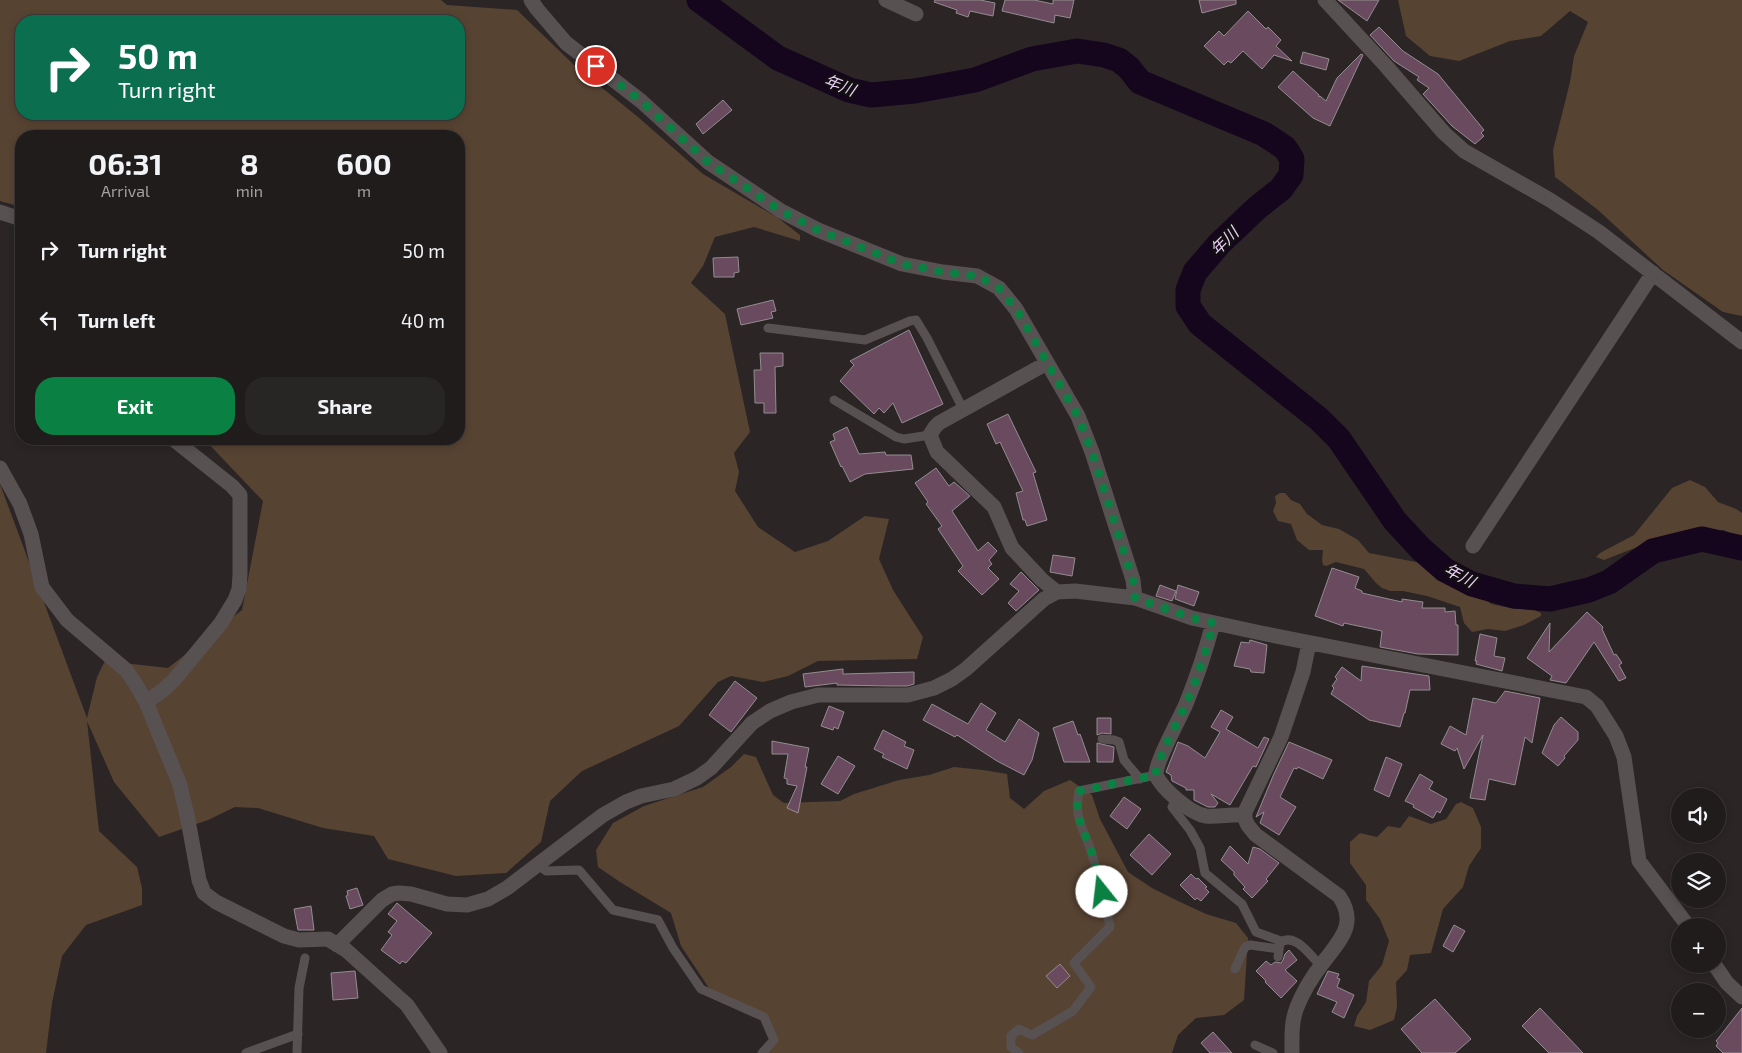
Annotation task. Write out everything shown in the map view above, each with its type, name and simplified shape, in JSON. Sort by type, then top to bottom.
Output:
[{"type":"street","points":[[531,0],[566,44],[641,101],[708,162],[781,211],[818,230],[902,264],[943,272],[978,276],[999,288],[1016,309],[1078,416],[1092,452],[1133,580],[1135,598]]},
{"type":"street","points":[[886,0],[916,14]]},
{"type":"street","points":[[1325,0],[1444,133],[1464,151],[1528,187],[1591,226],[1742,342]]},
{"type":"street","points":[[0,212],[15,217]]},
{"type":"street","points":[[1473,546],[1653,273]]},
{"type":"street","points":[[1047,362],[935,427],[930,435],[937,452],[994,507],[1012,548],[1042,580],[1057,592]]},
{"type":"street","points":[[146,702],[162,692],[174,680],[221,623],[232,609],[239,589],[240,495],[232,486],[181,445]]},
{"type":"street","points":[[0,468],[20,504],[31,534],[42,586],[67,620],[126,670],[146,702],[180,785],[198,880],[204,893],[216,902],[284,936],[299,940],[328,939],[346,950],[407,1005],[440,1053]]},
{"type":"street","points":[[337,944],[382,900],[392,894],[411,894],[447,904],[466,905],[488,898],[507,888],[603,815],[641,796],[684,785],[697,778],[711,768],[752,723],[770,711],[791,702],[818,695],[908,695],[934,688],[952,680],[1044,599],[1057,592],[1101,593],[1135,598],[1192,618],[1214,623],[1586,697],[1597,706],[1616,736],[1624,757],[1639,861],[1682,918]]},
{"type":"street","points":[[1214,623],[1203,662],[1187,703],[1158,764],[1156,775],[1158,780],[1176,798],[1194,812],[1205,816],[1245,815]]},
{"type":"street","points":[[1292,1053],[1293,1020],[1306,989],[1320,965],[1338,944],[1346,930],[1346,913],[1344,904],[1339,896],[1256,835],[1247,826],[1244,819],[1281,737],[1303,672],[1308,643]]},
{"type":"street","points":[[1720,973],[1727,983],[1742,997]]},
{"type":"lane","points":[[768,328],[865,340],[910,320],[916,320],[963,410]]},
{"type":"lane","points":[[834,400],[896,437],[904,439],[930,435]]},
{"type":"lane","points":[[1102,739],[1119,742],[1124,760],[1140,778]]},
{"type":"lane","points":[[1018,1053],[1011,1047],[1011,1036],[1018,1029],[1032,1035],[1074,1011],[1091,987],[1074,963],[1110,927],[1107,908],[1089,846],[1081,828],[1077,804],[1079,791],[1156,775]]},
{"type":"lane","points":[[1176,798],[1172,807],[1190,830],[1200,848],[1205,873],[1242,904],[1256,932],[1279,949]]},
{"type":"lane","points":[[538,864],[546,871],[578,870],[613,910],[658,920],[673,948],[701,989],[764,1017],[774,1040],[762,1053]]},
{"type":"lane","points":[[1279,949],[1284,939],[1292,940],[1297,942],[1320,965]]},
{"type":"lane","points":[[1235,968],[1246,947],[1250,945],[1279,949]]},
{"type":"lane","points":[[297,1053],[299,988],[305,958]]},
{"type":"lane","points":[[246,1053],[298,1034]]},
{"type":"lane","points":[[1255,1045],[1273,1053]]},
{"type":"shaded area","points":[[0,0],[441,0],[447,5],[517,10],[574,65],[638,117],[703,174],[778,218],[800,235],[800,241],[754,227],[715,237],[703,266],[691,283],[725,314],[750,432],[734,453],[739,472],[735,491],[758,527],[795,552],[828,541],[865,516],[889,519],[879,559],[893,590],[923,637],[917,659],[818,661],[788,676],[763,682],[731,676],[718,682],[679,726],[582,771],[550,801],[541,842],[506,873],[456,876],[388,859],[374,836],[323,828],[258,808],[235,807],[208,820],[159,837],[114,782],[87,721],[99,831],[137,867],[142,888],[142,905],[86,925],[62,956],[52,1003],[46,1053],[0,1053],[0,484],[87,718],[97,677],[105,661],[168,668],[242,610],[263,501],[210,445],[465,445],[465,130],[15,130],[15,205],[0,201]]},
{"type":"shaded area","points":[[1398,0],[1742,0],[1742,316],[1723,312],[1663,270],[1598,210],[1555,177],[1553,150],[1570,82],[1574,56],[1588,22],[1570,11],[1541,36],[1510,41],[1459,61],[1430,56],[1406,36]]},
{"type":"shaded area","points":[[1690,480],[1705,487],[1718,502],[1742,513],[1742,540],[1724,530],[1703,530],[1640,546],[1604,560],[1596,557],[1634,535],[1672,488]]},
{"type":"shaded area","points":[[1285,493],[1291,500],[1300,504],[1307,514],[1322,525],[1339,529],[1358,540],[1369,553],[1421,563],[1430,571],[1459,587],[1478,594],[1491,604],[1515,609],[1532,609],[1541,613],[1541,616],[1524,625],[1505,631],[1488,629],[1472,632],[1464,623],[1460,607],[1427,596],[1403,591],[1390,591],[1382,588],[1364,569],[1336,562],[1326,566],[1323,565],[1323,550],[1309,550],[1297,540],[1291,524],[1278,521],[1273,511],[1276,503],[1275,496]]},
{"type":"shaded area","points":[[744,754],[756,757],[773,795],[784,803],[840,801],[854,794],[899,780],[929,775],[954,767],[1007,774],[1010,798],[1024,809],[1044,791],[1070,780],[1092,795],[1100,819],[1128,872],[1152,888],[1178,901],[1206,914],[1236,923],[1248,938],[1244,1000],[1224,1015],[1196,1018],[1178,1035],[1172,1053],[767,1053],[770,1042],[757,1012],[709,988],[681,946],[671,913],[598,867],[596,850],[613,823],[644,806],[703,787],[731,767]]},
{"type":"shaded area","points":[[1461,802],[1473,808],[1481,827],[1481,848],[1469,866],[1463,887],[1443,909],[1431,953],[1410,955],[1407,970],[1396,982],[1397,1007],[1394,1020],[1370,1030],[1354,1026],[1357,1016],[1366,1002],[1369,981],[1382,965],[1389,941],[1380,919],[1366,900],[1366,885],[1350,863],[1350,842],[1360,833],[1377,837],[1388,826],[1400,828],[1409,816],[1431,824],[1446,819],[1456,804]]},
{"type":"building","points":[[935,0],[980,0],[995,3],[993,16],[970,11],[968,17],[956,13],[957,10],[934,2]]},
{"type":"building","points":[[1005,0],[1034,0],[1053,4],[1053,0],[1074,0],[1070,18],[1055,15],[1054,23],[1002,11]]},
{"type":"building","points":[[1199,0],[1236,0],[1236,4],[1202,13]]},
{"type":"building","points":[[1338,0],[1379,0],[1367,21]]},
{"type":"building","points":[[1248,11],[1266,29],[1268,27],[1281,40],[1276,46],[1292,61],[1274,55],[1262,69],[1243,51],[1231,63],[1228,61],[1224,65],[1204,46],[1219,31],[1224,36]]},
{"type":"building","points":[[1379,27],[1403,51],[1438,74],[1484,130],[1481,133],[1484,136],[1475,144],[1452,126],[1423,94],[1429,88],[1417,80],[1419,77],[1394,61],[1370,35]]},
{"type":"building","points":[[1303,52],[1329,59],[1326,70],[1300,63]]},
{"type":"building","points":[[1361,54],[1363,55],[1330,126],[1313,118],[1278,87],[1293,71],[1319,97],[1326,101],[1337,78]]},
{"type":"building","points":[[723,100],[732,110],[703,134],[696,124]]},
{"type":"building","points":[[738,257],[739,272],[734,273],[734,277],[714,277],[713,258]]},
{"type":"building","points":[[773,300],[776,311],[771,312],[773,318],[741,325],[737,309]]},
{"type":"building","points":[[909,330],[943,404],[902,423],[893,403],[884,413],[879,408],[874,414],[840,381],[854,365],[850,361]]},
{"type":"building","points":[[760,353],[783,353],[783,366],[775,367],[776,413],[764,413],[764,403],[755,403],[754,370],[761,370]]},
{"type":"building","points":[[1008,414],[1036,472],[1033,473],[1047,520],[1027,526],[1025,520],[1023,520],[1016,493],[1023,491],[1000,442],[996,444],[987,424]]},
{"type":"building","points":[[847,427],[859,454],[885,452],[886,455],[911,455],[913,469],[865,474],[850,482],[830,442],[835,440],[833,434]]},
{"type":"building","points":[[936,468],[949,486],[954,482],[970,496],[952,511],[978,551],[988,542],[997,551],[989,560],[992,564],[988,568],[999,579],[982,595],[958,571],[963,566],[938,529],[942,526],[926,504],[928,502],[915,483]]},
{"type":"building","points":[[1053,555],[1075,558],[1072,576],[1050,572]]},
{"type":"building","points":[[1332,568],[1359,577],[1355,588],[1362,591],[1362,593],[1402,602],[1402,599],[1423,602],[1422,608],[1445,608],[1445,612],[1455,611],[1456,625],[1458,625],[1458,655],[1418,654],[1380,647],[1382,631],[1344,623],[1343,626],[1315,616]]},
{"type":"building","points":[[1021,572],[1039,590],[1016,611],[1008,603],[1019,591],[1010,584]]},
{"type":"building","points":[[1160,585],[1176,591],[1172,601],[1156,596]]},
{"type":"building","points":[[1178,585],[1199,592],[1194,606],[1175,599]]},
{"type":"building","points":[[1587,612],[1603,627],[1602,629],[1614,655],[1616,654],[1622,663],[1619,665],[1626,678],[1619,681],[1594,642],[1566,683],[1550,680],[1552,676],[1527,658],[1550,623],[1549,652]]},
{"type":"building","points":[[1480,634],[1497,638],[1494,656],[1505,658],[1502,671],[1476,664]]},
{"type":"building","points":[[1250,640],[1267,645],[1264,673],[1251,672],[1250,669],[1234,666],[1241,642],[1249,643]]},
{"type":"building","points":[[1362,666],[1429,676],[1430,690],[1410,690],[1400,727],[1369,720],[1331,694],[1334,688],[1332,686],[1337,679],[1335,677],[1342,667],[1361,681]]},
{"type":"building","points":[[843,669],[843,674],[914,672],[914,684],[889,686],[837,685],[837,683],[805,687],[803,674]]},
{"type":"building","points":[[735,681],[757,698],[731,732],[709,715]]},
{"type":"building","points":[[1505,691],[1540,698],[1532,743],[1525,737],[1515,785],[1489,779],[1485,800],[1470,798],[1483,735],[1464,769],[1457,748],[1455,751],[1441,744],[1450,726],[1466,735],[1473,698],[1496,703]]},
{"type":"building","points":[[981,703],[996,713],[986,730],[1005,742],[1019,719],[1039,733],[1032,760],[1024,775],[997,761],[957,735],[955,737],[923,720],[932,704],[968,724]]},
{"type":"building","points":[[829,706],[844,712],[838,729],[834,727],[833,730],[821,726]]},
{"type":"building","points":[[1221,710],[1233,717],[1226,729],[1258,748],[1264,737],[1269,739],[1256,767],[1253,766],[1230,805],[1211,794],[1218,803],[1215,807],[1208,807],[1194,800],[1194,790],[1186,790],[1186,788],[1172,781],[1171,775],[1166,772],[1178,742],[1188,746],[1205,758],[1220,732],[1211,727]]},
{"type":"building","points":[[1561,717],[1578,732],[1578,740],[1558,766],[1542,753],[1554,725]]},
{"type":"building","points":[[1097,718],[1111,718],[1111,734],[1102,733],[1097,735]]},
{"type":"building","points":[[1073,721],[1090,762],[1064,762],[1053,728]]},
{"type":"building","points":[[883,730],[906,742],[904,746],[914,750],[907,769],[882,757],[884,754],[874,749]]},
{"type":"building","points":[[772,741],[809,748],[798,813],[787,808],[797,786],[787,784],[787,779],[784,778],[788,754],[772,754]]},
{"type":"building","points":[[1289,742],[1332,760],[1323,779],[1298,767],[1297,769],[1294,768],[1280,797],[1296,807],[1279,835],[1260,823],[1264,812],[1256,817]]},
{"type":"building","points":[[1097,743],[1114,747],[1113,762],[1097,762]]},
{"type":"building","points":[[838,756],[855,766],[838,794],[821,784]]},
{"type":"building","points":[[1386,757],[1402,764],[1389,797],[1374,790]]},
{"type":"building","points":[[1420,774],[1433,782],[1429,789],[1447,799],[1440,813],[1437,811],[1433,818],[1405,801]]},
{"type":"building","points":[[1124,797],[1141,809],[1127,829],[1110,816]]},
{"type":"building","points":[[1149,834],[1171,854],[1152,875],[1130,855]]},
{"type":"building","points":[[1230,846],[1248,864],[1253,847],[1260,849],[1279,863],[1266,879],[1268,881],[1252,898],[1243,889],[1245,887],[1234,875],[1234,872],[1221,860]]},
{"type":"building","points":[[1191,874],[1207,887],[1205,888],[1209,892],[1201,901],[1197,898],[1195,900],[1180,885]]},
{"type":"building","points":[[357,888],[363,905],[350,909],[346,896],[348,895],[347,891]]},
{"type":"building","points":[[397,903],[432,933],[406,963],[402,961],[400,964],[381,950],[392,935],[388,932],[397,921],[388,914]]},
{"type":"building","points":[[311,906],[314,930],[298,930],[294,909]]},
{"type":"building","points":[[1454,925],[1465,931],[1453,952],[1443,946]]},
{"type":"building","points":[[1289,950],[1297,960],[1285,970],[1297,981],[1281,998],[1256,971],[1266,961],[1271,965],[1275,962],[1281,963]]},
{"type":"building","points":[[1060,964],[1070,976],[1057,988],[1046,976]]},
{"type":"building","points":[[355,971],[358,998],[333,1000],[331,973]]},
{"type":"building","points":[[1328,971],[1339,974],[1337,978],[1340,979],[1337,987],[1354,995],[1344,1018],[1332,1012],[1337,1002],[1317,994]]},
{"type":"building","points":[[1435,999],[1471,1039],[1455,1053],[1422,1053],[1401,1029]]},
{"type":"building","points":[[1540,1008],[1583,1053],[1549,1053],[1522,1026]]},
{"type":"building","points":[[1742,1008],[1742,1053],[1723,1053],[1716,1046],[1718,1038],[1726,1038],[1726,1028]]},
{"type":"building","points":[[1213,1032],[1232,1053],[1210,1053],[1201,1043]]},
{"type":"waterway","name":"年川","points":[[699,0],[778,58],[849,90],[871,95],[915,91],[975,80],[1032,59],[1077,51],[1104,55],[1119,60],[1129,68],[1140,82],[1264,134],[1285,148],[1292,159],[1291,175],[1281,189],[1258,207],[1219,244],[1195,272],[1188,290],[1188,306],[1200,324],[1319,419],[1339,439],[1395,521],[1421,549],[1445,570],[1472,584],[1514,596],[1550,599],[1589,590],[1609,582],[1653,551],[1702,539],[1742,548]]},
{"type":"route","points":[[596,66],[641,101],[708,162],[781,211],[818,230],[902,264],[943,272],[978,276],[999,288],[1016,309],[1078,416],[1092,452],[1133,580],[1135,598],[1192,618],[1214,623],[1203,662],[1172,737],[1158,764],[1156,775],[1079,791],[1077,804],[1081,828],[1089,846],[1102,892]]}]
